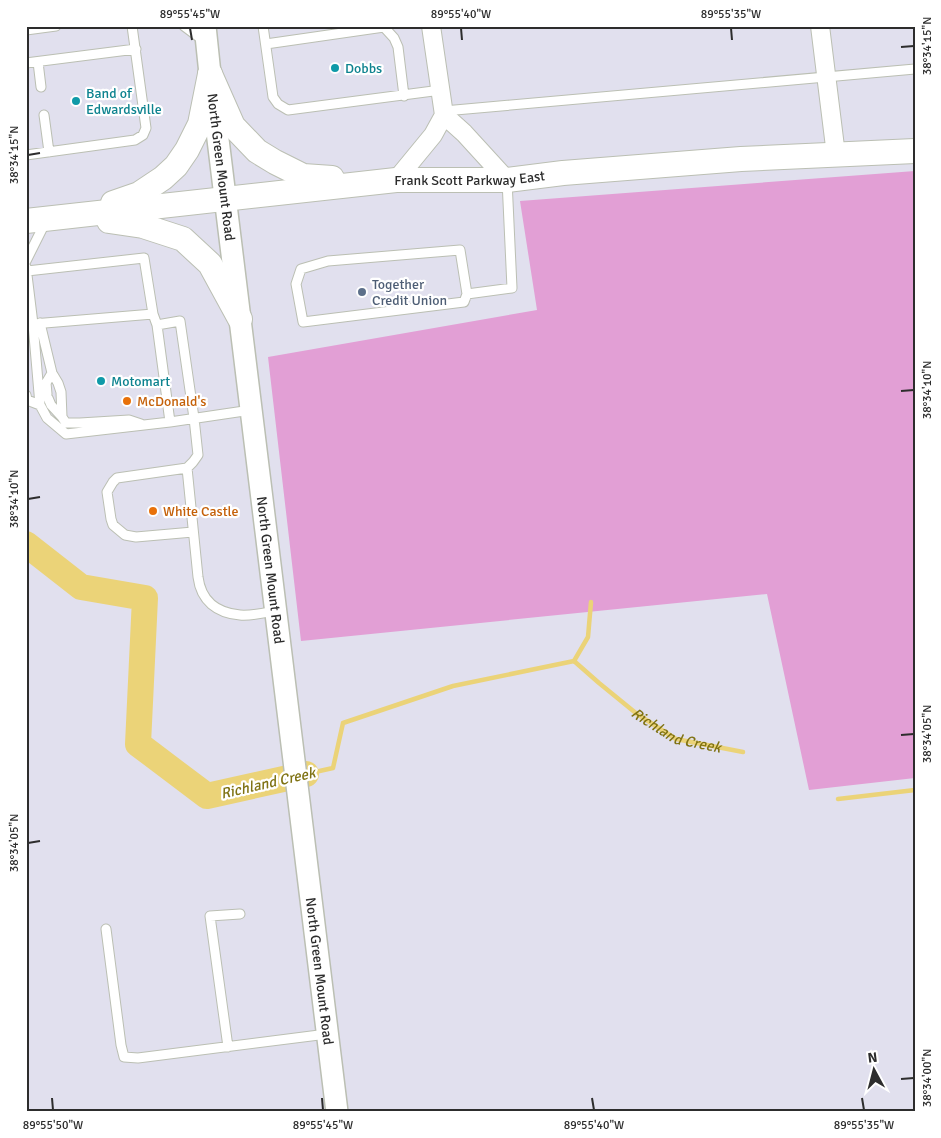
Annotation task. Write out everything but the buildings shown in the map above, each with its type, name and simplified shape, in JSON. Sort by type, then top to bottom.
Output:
[{"type":"main road","points":[[210,74],[234,126],[257,151],[303,176],[386,182]]},
{"type":"main road","points":[[75,216],[139,194],[163,178],[176,166],[187,150],[200,124],[210,74]]},
{"type":"main road","name":"Frank Scott Parkway East","points":[[37,220],[386,182],[507,180],[563,173],[741,158],[915,150]]},
{"type":"main road","points":[[75,216],[143,226],[183,239],[210,264],[240,319]]},
{"type":"street","points":[[386,182],[433,135],[444,113],[431,26]]},
{"type":"street","points":[[820,26],[836,155]]},
{"type":"street","name":"North Green Mount Road","points":[[206,35],[337,1112]]},
{"type":"street","points":[[444,113],[507,180]]},
{"type":"lane","points":[[26,30],[56,26]]},
{"type":"lane","points":[[26,156],[135,140],[143,135],[146,128],[132,26]]},
{"type":"lane","points":[[184,26],[206,35]]},
{"type":"lane","points":[[263,26],[274,97],[278,104],[288,110],[441,90]]},
{"type":"lane","points":[[266,44],[384,27],[394,38],[398,47],[404,96]]},
{"type":"lane","points":[[26,64],[136,49]]},
{"type":"lane","points":[[38,62],[41,88]]},
{"type":"lane","points":[[444,113],[915,69]]},
{"type":"lane","points":[[44,115],[49,152]]},
{"type":"lane","points":[[467,294],[512,288],[507,180]]},
{"type":"lane","points":[[26,261],[42,226],[37,220]]},
{"type":"lane","points":[[460,250],[467,294],[464,302],[303,322],[296,284],[301,269],[328,261],[460,250]]},
{"type":"lane","points":[[27,272],[57,272],[101,267],[123,264],[144,258],[153,314],[157,325],[170,422]]},
{"type":"lane","points":[[26,267],[33,320],[40,405],[47,418],[66,434],[251,410]]},
{"type":"lane","points":[[33,320],[128,312],[153,314]]},
{"type":"lane","points":[[33,320],[52,373],[61,392],[62,417]]},
{"type":"lane","points":[[157,325],[180,321],[198,455],[187,468],[117,478],[107,492],[111,519],[113,525],[125,535],[136,537],[193,532]]},
{"type":"lane","points":[[52,373],[46,382],[47,396],[51,405],[66,423],[129,420],[144,425]]},
{"type":"lane","points":[[26,395],[27,400],[40,405]]},
{"type":"lane","points":[[187,468],[199,584],[202,592],[216,609],[227,612],[242,615],[275,611]]},
{"type":"lane","points":[[228,1046],[210,916],[240,914]]},
{"type":"lane","points":[[106,929],[124,1057],[138,1058],[327,1034]]},
{"type":"shaded area","points":[[915,171],[915,778],[809,790],[767,594],[301,641],[268,357],[537,310],[520,201]]},
{"type":"waterway","name":"Richland Creek","points":[[26,544],[81,587],[145,598],[138,744],[207,796],[306,774]]},
{"type":"waterway","points":[[574,661],[588,637],[591,602]]},
{"type":"waterway","name":"Richland Creek","points":[[574,661],[637,714],[676,739],[743,752]]},
{"type":"waterway","name":"Richland Creek","points":[[306,774],[333,768],[343,723],[453,686],[574,661]]},
{"type":"waterway","name":"Richland Creek","points":[[838,799],[915,790]]},
{"type":"place","name":"Dobbs","points":[[335,68]]},
{"type":"place","name":"Band of Edwardsville","points":[[76,101]]},
{"type":"place","name":"Together Credit Union","points":[[362,292]]},
{"type":"place","name":"Motomart","points":[[101,381]]},
{"type":"place","name":"McDonald's","points":[[127,401]]},
{"type":"place","name":"White Castle","points":[[153,511]]}]
